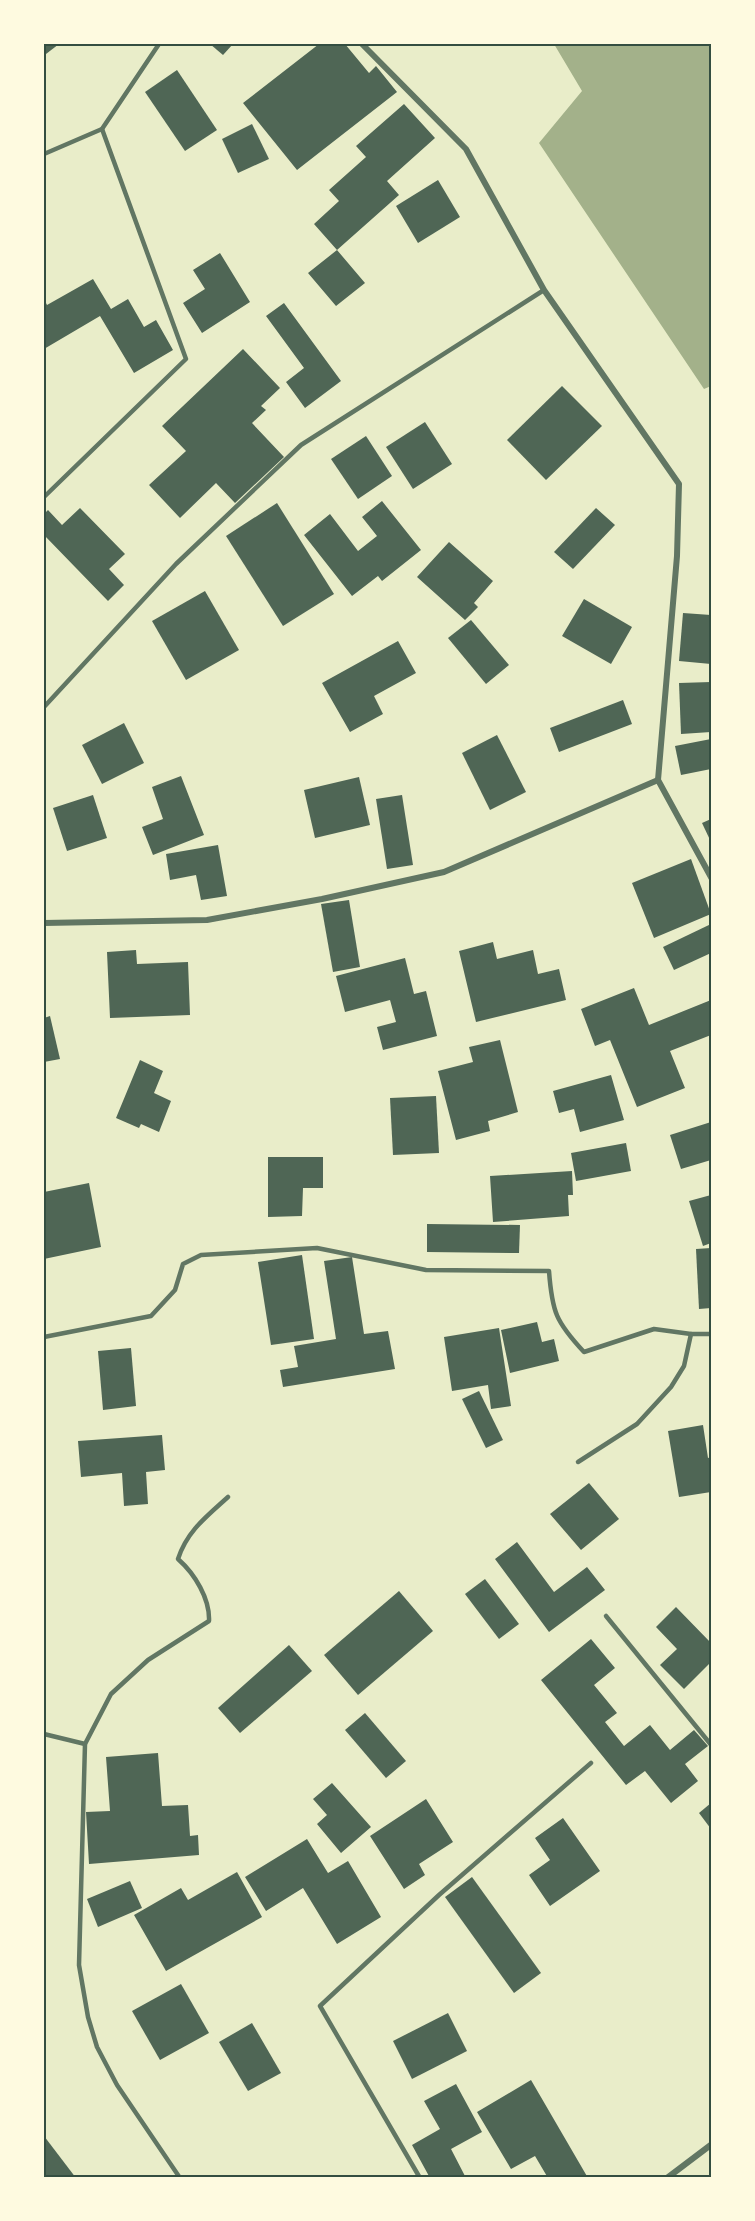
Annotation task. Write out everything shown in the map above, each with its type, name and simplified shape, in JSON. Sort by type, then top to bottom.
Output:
[{"type":"street","points":[[362,44],[466,149],[544,290],[679,484],[677,556],[658,780],[711,879]]},
{"type":"street","points":[[44,923],[207,920],[322,899],[444,872],[658,780]]},
{"type":"street","points":[[667,2178],[711,2144]]},
{"type":"lane","points":[[44,154],[102,129],[159,44]]},
{"type":"lane","points":[[44,496],[186,359],[102,129]]},
{"type":"lane","points":[[44,707],[177,564],[302,445],[544,290]]},
{"type":"lane","points":[[44,1337],[151,1317],[175,1290],[183,1264],[201,1255],[317,1248],[426,1270],[549,1271],[551,1300],[562,1328],[584,1352],[654,1329],[711,1334]]},
{"type":"lane","points":[[578,1462],[637,1424],[671,1387],[684,1366],[691,1334]]},
{"type":"lane","points":[[180,2178],[117,2085],[97,2047],[88,2017],[79,1965],[85,1744],[111,1694],[148,1660],[209,1621],[209,1610],[202,1593],[188,1568],[178,1559],[183,1544],[197,1525],[228,1497]]},
{"type":"lane","points":[[606,1616],[711,1746]]},
{"type":"lane","points":[[44,1734],[85,1744]]},
{"type":"lane","points":[[420,2178],[320,2006],[439,1895],[591,1763]]},
{"type":"shaded area","points":[[554,44],[711,44],[711,386],[704,389],[539,143],[582,91]]},
{"type":"building","points":[[44,44],[59,44],[46,54]]},
{"type":"building","points":[[210,44],[233,44],[223,55]]},
{"type":"building","points":[[319,44],[345,44],[369,73],[376,66],[397,92],[297,170],[243,103]]},
{"type":"building","points":[[177,70],[217,130],[185,151],[145,92]]},
{"type":"building","points":[[404,104],[435,138],[387,181],[399,195],[337,250],[314,224],[339,201],[329,190],[366,157],[356,146]]},
{"type":"building","points":[[252,124],[269,159],[238,173],[222,139]]},
{"type":"building","points":[[438,180],[460,217],[418,243],[396,206]]},
{"type":"building","points":[[337,250],[365,283],[336,306],[308,273]]},
{"type":"building","points":[[220,253],[250,302],[202,333],[183,303],[205,289],[193,270]]},
{"type":"building","points":[[93,279],[111,309],[128,299],[144,327],[156,320],[173,350],[134,373],[100,316],[44,349],[44,299],[47,305]]},
{"type":"building","points":[[284,303],[341,381],[305,408],[286,382],[304,368],[266,316]]},
{"type":"building","points":[[243,349],[280,388],[261,406],[266,410],[252,423],[284,457],[235,503],[216,483],[180,518],[149,485],[186,451],[162,426]]},
{"type":"building","points":[[562,386],[602,426],[546,480],[507,440]]},
{"type":"building","points":[[425,422],[452,464],[413,489],[386,447]]},
{"type":"building","points":[[366,436],[392,476],[358,499],[331,459]]},
{"type":"building","points":[[382,501],[421,550],[382,581],[378,576],[352,596],[304,535],[330,514],[358,551],[377,536],[362,517]]},
{"type":"building","points":[[277,503],[334,594],[283,626],[226,536]]},
{"type":"building","points":[[80,508],[125,554],[109,569],[124,585],[108,601],[44,535],[44,514],[48,510],[62,525]]},
{"type":"building","points":[[596,508],[615,525],[573,569],[554,552]]},
{"type":"building","points":[[449,542],[493,581],[474,603],[478,607],[465,620],[417,577]]},
{"type":"building","points":[[205,591],[239,650],[186,680],[152,621]]},
{"type":"building","points":[[584,599],[632,627],[611,664],[562,636]]},
{"type":"building","points":[[683,613],[711,615],[711,664],[679,661]]},
{"type":"building","points":[[471,620],[509,665],[486,684],[448,638]]},
{"type":"building","points":[[398,641],[416,673],[374,696],[383,714],[350,732],[322,683]]},
{"type":"building","points":[[711,682],[711,732],[681,734],[679,683]]},
{"type":"building","points":[[623,700],[632,724],[559,752],[550,728]]},
{"type":"building","points":[[124,723],[144,763],[102,784],[82,745]]},
{"type":"building","points":[[497,735],[526,792],[490,810],[462,753]]},
{"type":"building","points":[[711,739],[711,769],[681,775],[675,746]]},
{"type":"building","points":[[181,776],[204,835],[153,855],[142,827],[163,819],[152,787]]},
{"type":"building","points":[[359,777],[370,825],[315,838],[304,790]]},
{"type":"building","points":[[93,795],[107,838],[67,851],[53,808]]},
{"type":"building","points":[[402,795],[413,865],[387,869],[376,799]]},
{"type":"building","points":[[711,819],[711,842],[702,823]]},
{"type":"building","points":[[218,845],[227,896],[201,900],[196,875],[170,880],[166,854]]},
{"type":"building","points":[[691,859],[711,914],[654,938],[632,883]]},
{"type":"building","points":[[349,900],[360,967],[333,972],[321,904]]},
{"type":"building","points":[[711,924],[711,953],[674,970],[663,947]]},
{"type":"building","points":[[493,942],[497,959],[533,950],[538,974],[559,969],[566,1000],[476,1022],[459,951]]},
{"type":"building","points":[[136,950],[137,964],[188,962],[190,1015],[110,1018],[107,952]]},
{"type":"building","points":[[405,958],[414,994],[426,991],[437,1036],[383,1050],[377,1027],[396,1022],[390,1000],[345,1012],[336,976]]},
{"type":"building","points":[[634,988],[649,1025],[711,1000],[711,1035],[670,1051],[685,1088],[637,1107],[610,1040],[595,1046],[581,1009]]},
{"type":"building","points":[[50,1016],[60,1059],[44,1062],[44,1018]]},
{"type":"building","points":[[500,1040],[518,1112],[488,1121],[490,1131],[456,1140],[438,1071],[473,1062],[469,1047]]},
{"type":"building","points":[[140,1060],[163,1071],[154,1093],[171,1101],[159,1132],[141,1124],[139,1128],[116,1118]]},
{"type":"building","points":[[611,1075],[624,1120],[580,1132],[574,1109],[559,1113],[553,1091]]},
{"type":"building","points":[[436,1096],[439,1153],[393,1155],[390,1098]]},
{"type":"building","points":[[711,1122],[711,1160],[681,1169],[670,1135]]},
{"type":"building","points":[[626,1143],[631,1171],[576,1181],[571,1153]]},
{"type":"building","points":[[268,1157],[323,1157],[323,1188],[303,1188],[302,1216],[268,1217]]},
{"type":"building","points":[[572,1171],[573,1195],[568,1195],[569,1216],[493,1222],[490,1176]]},
{"type":"building","points":[[89,1183],[101,1247],[44,1259],[44,1192]]},
{"type":"building","points":[[711,1195],[711,1243],[703,1246],[689,1201]]},
{"type":"building","points":[[427,1224],[520,1225],[519,1253],[427,1252]]},
{"type":"building","points":[[711,1248],[711,1308],[699,1309],[696,1249]]},
{"type":"building","points":[[302,1255],[314,1339],[271,1345],[258,1262]]},
{"type":"building","points":[[352,1257],[364,1334],[388,1331],[395,1369],[283,1387],[280,1370],[298,1367],[294,1346],[336,1339],[324,1261]]},
{"type":"building","points":[[537,1322],[542,1342],[554,1339],[559,1361],[510,1373],[501,1330]]},
{"type":"building","points":[[499,1328],[511,1406],[491,1409],[488,1385],[452,1391],[444,1337]]},
{"type":"building","points":[[131,1348],[136,1406],[103,1410],[98,1351]]},
{"type":"building","points":[[479,1391],[503,1440],[486,1448],[462,1399]]},
{"type":"building","points":[[703,1425],[708,1458],[711,1457],[711,1492],[679,1497],[668,1431]]},
{"type":"building","points":[[162,1435],[165,1470],[146,1472],[148,1504],[124,1506],[122,1473],[81,1477],[78,1441]]},
{"type":"building","points":[[589,1483],[619,1519],[581,1550],[550,1514]]},
{"type":"building","points":[[517,1542],[554,1592],[587,1567],[605,1590],[549,1632],[495,1559]]},
{"type":"building","points":[[485,1579],[519,1624],[499,1639],[465,1594]]},
{"type":"building","points":[[399,1591],[433,1631],[358,1695],[324,1655]]},
{"type":"building","points":[[676,1607],[711,1643],[711,1662],[684,1689],[660,1665],[677,1649],[656,1627]]},
{"type":"building","points":[[591,1639],[615,1668],[594,1685],[617,1713],[605,1722],[624,1746],[650,1725],[670,1750],[694,1730],[708,1746],[685,1764],[698,1781],[671,1803],[645,1771],[626,1785],[541,1680]]},
{"type":"building","points":[[289,1645],[312,1671],[240,1733],[218,1708]]},
{"type":"building","points":[[365,1713],[406,1761],[386,1778],[345,1730]]},
{"type":"building","points":[[158,1753],[162,1806],[188,1805],[190,1836],[198,1835],[199,1855],[89,1864],[86,1812],[110,1811],[106,1757]]},
{"type":"building","points":[[332,1783],[371,1827],[341,1853],[317,1824],[327,1815],[313,1799]]},
{"type":"building","points":[[426,1799],[453,1842],[419,1864],[425,1875],[404,1889],[370,1836]]},
{"type":"building","points":[[711,1803],[711,1829],[699,1813]]},
{"type":"building","points":[[563,1818],[600,1871],[550,1906],[529,1875],[550,1860],[535,1838]]},
{"type":"building","points":[[307,1839],[328,1873],[348,1861],[381,1917],[337,1944],[303,1888],[266,1911],[245,1877]]},
{"type":"building","points":[[237,1872],[262,1917],[166,1971],[134,1915],[181,1888],[188,1900]]},
{"type":"building","points":[[472,1877],[541,1973],[514,1993],[445,1897]]},
{"type":"building","points":[[130,1881],[142,1908],[98,1927],[87,1899]]},
{"type":"building","points":[[181,1984],[209,2033],[160,2060],[132,2011]]},
{"type":"building","points":[[448,2013],[467,2051],[412,2079],[393,2041]]},
{"type":"building","points":[[252,2023],[281,2073],[248,2091],[219,2042]]},
{"type":"building","points":[[531,2080],[588,2178],[548,2178],[535,2156],[511,2169],[477,2112]]},
{"type":"building","points":[[456,2084],[482,2132],[451,2149],[466,2178],[430,2178],[412,2145],[440,2129],[424,2101]]},
{"type":"building","points":[[44,2136],[76,2178],[44,2178]]}]
